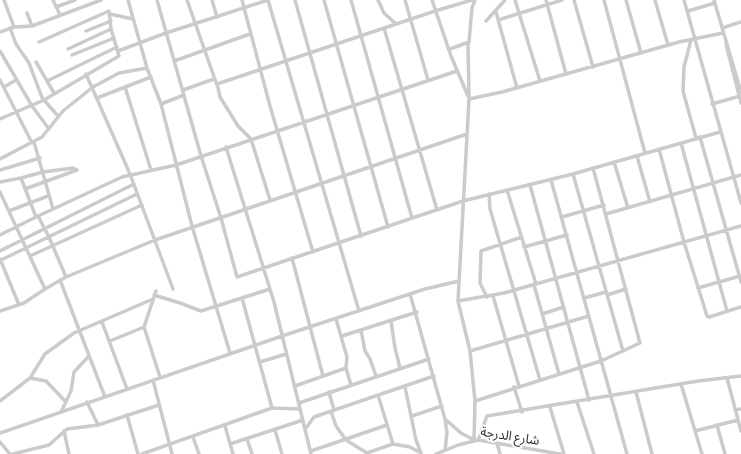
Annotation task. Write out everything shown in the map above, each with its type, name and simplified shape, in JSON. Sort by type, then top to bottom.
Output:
[{"type":"street","points":[[4,0],[16,44],[29,63],[44,100],[58,116]]},
{"type":"street","points":[[53,0],[60,16]]},
{"type":"street","points":[[56,7],[74,0]]},
{"type":"street","points":[[0,32],[12,28],[32,26],[101,0]]},
{"type":"street","points":[[128,0],[147,68],[161,104],[192,226],[230,353]]},
{"type":"street","points":[[157,0],[201,156],[238,277],[463,201],[551,180],[720,132]]},
{"type":"street","points":[[187,0],[223,104],[238,126],[251,139],[270,200]]},
{"type":"street","points":[[212,0],[217,17]]},
{"type":"street","points":[[242,0],[250,34],[313,252]]},
{"type":"street","points":[[47,81],[118,49],[141,43],[166,33],[195,25],[268,0],[287,60],[321,183],[359,311]]},
{"type":"street","points":[[296,0],[327,114],[346,175],[361,236]]},
{"type":"street","points":[[324,0],[352,106],[388,227]]},
{"type":"street","points":[[351,0],[412,218]]},
{"type":"street","points":[[378,0],[384,14],[396,24]]},
{"type":"street","points":[[405,0],[428,80]]},
{"type":"street","points":[[432,0],[457,71],[469,99]]},
{"type":"street","points":[[217,84],[362,36],[458,2],[472,0]]},
{"type":"street","points":[[475,0],[468,43],[469,99],[458,301],[470,351],[475,401],[476,440]]},
{"type":"street","points":[[486,22],[505,0]]},
{"type":"street","points":[[515,0],[540,82]]},
{"type":"street","points":[[546,0],[566,74]]},
{"type":"street","points":[[498,20],[562,0]]},
{"type":"street","points":[[574,0],[593,67]]},
{"type":"street","points":[[604,0],[645,153]]},
{"type":"street","points":[[626,0],[641,53]]},
{"type":"street","points":[[655,0],[668,45]]},
{"type":"street","points":[[684,0],[688,11],[693,39],[741,203]]},
{"type":"street","points":[[688,11],[714,1],[741,103]]},
{"type":"street","points":[[39,42],[107,11],[110,11],[110,14],[133,19]]},
{"type":"street","points":[[496,12],[517,88]]},
{"type":"street","points":[[27,13],[32,26]]},
{"type":"street","points":[[0,119],[44,100],[86,74],[118,57],[118,49],[111,29],[110,14]]},
{"type":"street","points":[[86,31],[111,21]]},
{"type":"street","points":[[722,28],[741,22]]},
{"type":"street","points":[[384,28],[436,210]]},
{"type":"street","points":[[68,49],[111,29]]},
{"type":"street","points":[[469,99],[540,82],[668,45],[723,33]]},
{"type":"street","points":[[174,61],[204,49],[250,34]]},
{"type":"street","points":[[72,55],[114,38]]},
{"type":"street","points":[[693,39],[684,67],[683,91],[696,138]]},
{"type":"street","points":[[725,40],[741,92]]},
{"type":"street","points":[[450,49],[468,43]]},
{"type":"street","points":[[0,52],[32,106],[49,129]]},
{"type":"street","points":[[36,62],[54,93]]},
{"type":"street","points":[[0,160],[42,137],[58,116],[93,87],[119,73],[147,68]]},
{"type":"street","points":[[0,235],[130,174],[176,165],[457,71]]},
{"type":"street","points":[[86,74],[130,174],[173,289]]},
{"type":"street","points":[[97,98],[151,77]]},
{"type":"street","points":[[0,80],[40,158],[48,196],[53,209]]},
{"type":"street","points":[[4,87],[16,80]]},
{"type":"street","points":[[183,90],[214,80]]},
{"type":"street","points":[[125,87],[151,170]]},
{"type":"street","points":[[161,104],[184,95]]},
{"type":"street","points":[[712,104],[740,96]]},
{"type":"street","points":[[0,311],[29,301],[45,289],[66,277],[155,240],[192,226],[221,218],[296,191],[467,134]]},
{"type":"street","points":[[700,137],[741,282]]},
{"type":"street","points":[[681,143],[705,236],[727,311]]},
{"type":"street","points":[[226,148],[270,289],[298,403],[306,428],[311,453],[387,425]]},
{"type":"street","points":[[659,150],[684,242],[707,317],[741,307]]},
{"type":"street","points":[[637,156],[650,202]]},
{"type":"street","points":[[0,170],[40,158]]},
{"type":"street","points":[[614,162],[628,208]]},
{"type":"street","points":[[0,182],[43,172],[75,167],[77,170],[25,189]]},
{"type":"street","points":[[475,401],[601,361],[640,343],[593,168]]},
{"type":"street","points":[[572,174],[623,351]]},
{"type":"street","points":[[606,214],[741,175]]},
{"type":"street","points":[[21,178],[30,202],[37,217],[49,236],[66,277]]},
{"type":"street","points":[[551,180],[627,454]]},
{"type":"street","points":[[0,251],[134,184]]},
{"type":"street","points":[[530,185],[589,400]]},
{"type":"street","points":[[507,190],[522,237],[559,374]]},
{"type":"street","points":[[0,192],[45,289]]},
{"type":"street","points":[[19,305],[0,260],[137,194]]},
{"type":"street","points":[[489,194],[490,209],[540,380]]},
{"type":"street","points":[[9,211],[48,196]]},
{"type":"street","points":[[30,256],[142,205]]},
{"type":"street","points":[[562,217],[604,205]]},
{"type":"street","points":[[458,301],[493,296],[514,291],[598,265],[741,226]]},
{"type":"street","points":[[524,247],[567,235]]},
{"type":"street","points":[[487,297],[480,284],[480,253],[482,250],[522,237]]},
{"type":"street","points":[[292,258],[323,376]]},
{"type":"street","points":[[698,288],[740,276]]},
{"type":"street","points":[[60,280],[105,397]]},
{"type":"street","points":[[0,433],[19,428],[31,421],[105,397],[230,353],[410,294],[459,281]]},
{"type":"street","points":[[0,401],[30,378],[45,354],[79,331],[102,322],[154,295],[171,299],[201,311],[270,289]]},
{"type":"street","points":[[584,298],[626,289]]},
{"type":"street","points":[[410,294],[417,312],[445,419],[447,433],[445,450]]},
{"type":"street","points":[[154,295],[144,327],[160,377]]},
{"type":"street","points":[[493,296],[519,386]]},
{"type":"street","points":[[242,298],[272,408]]},
{"type":"street","points":[[542,314],[564,308]]},
{"type":"street","points":[[342,336],[417,312]]},
{"type":"street","points":[[470,351],[589,316]]},
{"type":"street","points":[[336,319],[348,357],[346,368],[351,385]]},
{"type":"street","points":[[392,321],[395,348],[400,368]]},
{"type":"street","points":[[102,322],[127,389]]},
{"type":"street","points":[[110,341],[144,327]]},
{"type":"street","points":[[361,330],[365,351],[370,359],[376,376]]},
{"type":"street","points":[[260,362],[286,354]]},
{"type":"street","points":[[62,410],[71,391],[74,372],[89,356]]},
{"type":"street","points":[[298,403],[429,359]]},
{"type":"street","points":[[295,386],[346,368]]},
{"type":"street","points":[[306,428],[314,417],[434,376]]},
{"type":"street","points":[[476,440],[487,416],[522,412],[681,384],[741,376]]},
{"type":"street","points":[[30,378],[46,381],[66,402]]},
{"type":"street","points":[[727,378],[741,431]]},
{"type":"street","points":[[153,380],[172,454]]},
{"type":"street","points":[[681,384],[702,454]]},
{"type":"street","points":[[405,386],[416,440],[421,453]]},
{"type":"street","points":[[514,388],[522,412]]},
{"type":"street","points":[[329,392],[336,426],[346,440],[368,453],[393,444],[410,448],[421,453]]},
{"type":"street","points":[[636,392],[652,454]]},
{"type":"street","points":[[378,395],[393,444]]},
{"type":"street","points":[[88,402],[98,425]]},
{"type":"street","points":[[577,402],[594,454]]},
{"type":"street","points":[[14,454],[49,445],[64,431],[98,425],[159,405]]},
{"type":"street","points":[[412,416],[442,406]]},
{"type":"street","points":[[550,407],[564,454]]},
{"type":"street","points":[[142,454],[225,426],[272,408],[300,409]]},
{"type":"street","points":[[735,410],[741,409]]},
{"type":"street","points":[[127,415],[138,454]]},
{"type":"street","points":[[445,419],[461,433],[476,440]]},
{"type":"street","points":[[230,444],[303,420]]},
{"type":"street","points":[[695,431],[738,420]]},
{"type":"street","points":[[717,425],[725,454]]},
{"type":"street","points":[[225,426],[233,454]]},
{"type":"street","points":[[275,430],[282,454]]},
{"type":"street","points":[[64,431],[70,454]]},
{"type":"street","points":[[193,437],[199,454]]},
{"type":"street","points":[[247,439],[252,454]]},
{"type":"street","name":"شارع الدرجة","points":[[436,454],[476,440],[560,454]]},
{"type":"street","points":[[0,442],[10,454]]},
{"type":"street","points":[[497,443],[500,454]]},
{"type":"street","points":[[379,449],[379,454]]},
{"type":"street","points":[[531,449],[533,454]]}]
